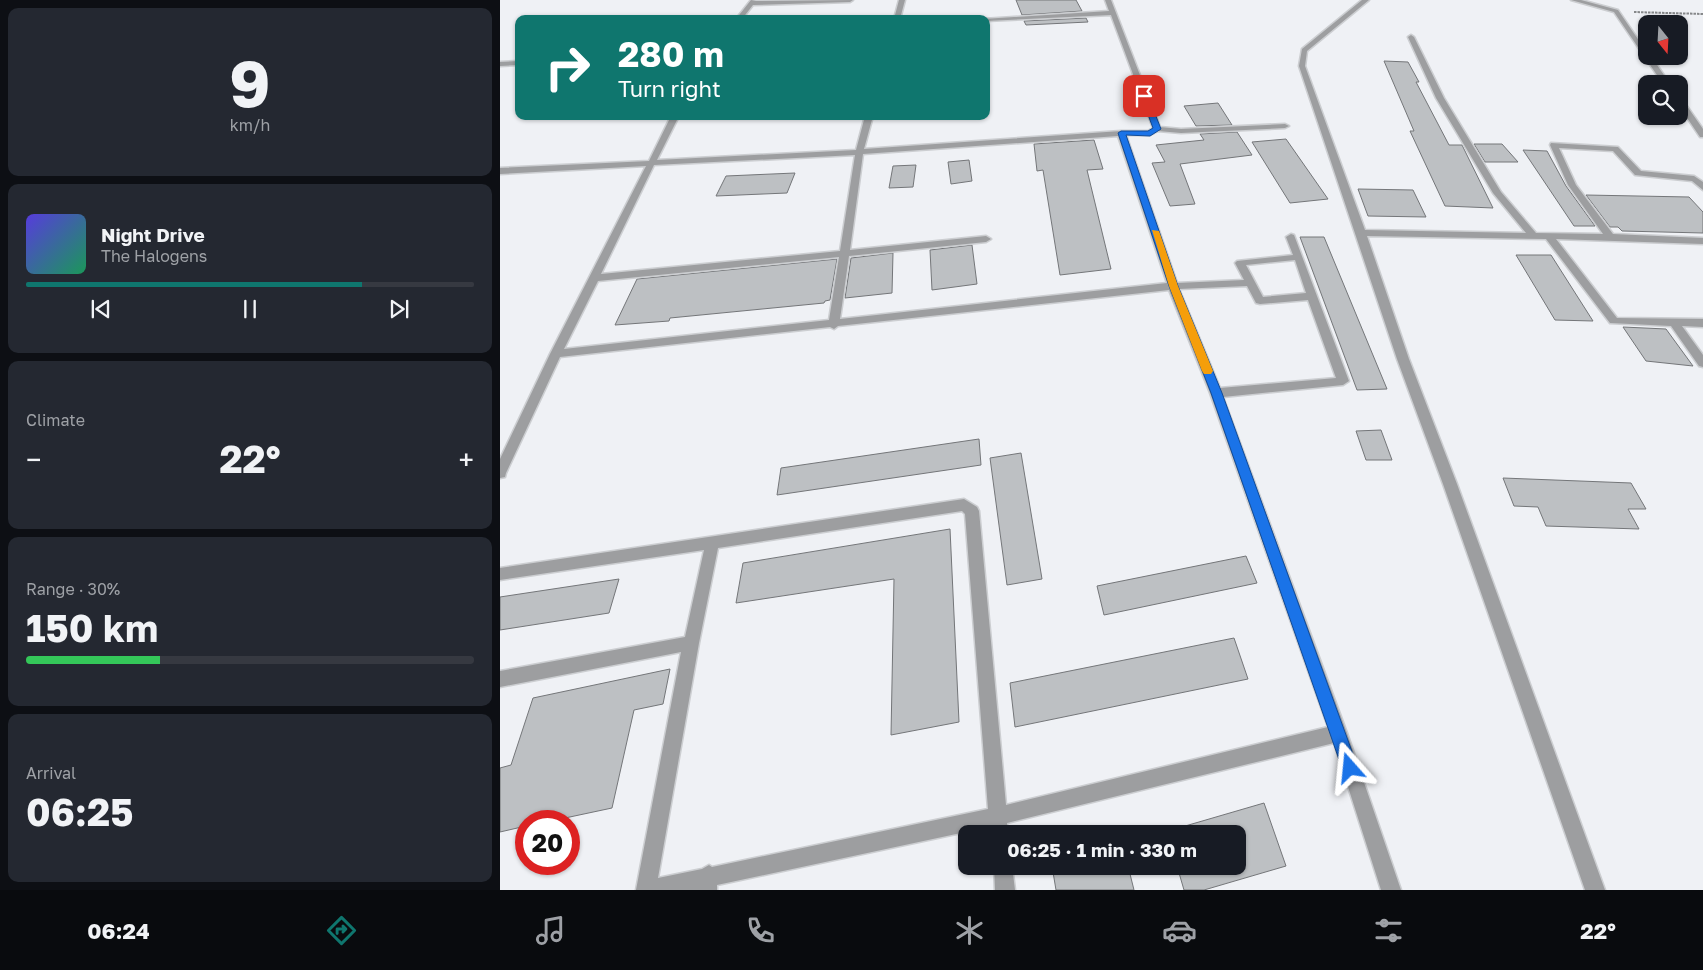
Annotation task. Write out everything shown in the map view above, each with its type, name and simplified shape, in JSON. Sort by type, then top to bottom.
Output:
[{"type":"street","points":[[743,15],[753,1],[850,0]]},
{"type":"street","points":[[898,15],[902,0]]},
{"type":"street","points":[[1108,0],[1157,129]]},
{"type":"street","points":[[1366,0],[1304,50],[1302,66],[1403,359],[1594,890]]},
{"type":"street","points":[[1574,0],[1616,11],[1638,42]]},
{"type":"street","points":[[990,19],[1113,13]]},
{"type":"street","points":[[1411,37],[1440,98],[1497,193],[1534,236]]},
{"type":"street","points":[[500,64],[515,63]]},
{"type":"street","points":[[1688,114],[1703,135]]},
{"type":"street","points":[[500,473],[556,354],[673,120]]},
{"type":"street","points":[[834,325],[859,152],[868,120]]},
{"type":"street","points":[[500,171],[859,152],[1121,133],[1150,134],[1157,129],[1181,131],[1285,126]]},
{"type":"street","points":[[1121,133],[1173,286],[1216,393],[1339,733],[1391,890]]},
{"type":"street","points":[[1610,237],[1572,185],[1554,145],[1615,149],[1638,173],[1694,179],[1703,187]]},
{"type":"street","points":[[1361,233],[1610,237],[1703,241]]},
{"type":"street","points":[[1549,236],[1614,320],[1703,323]]},
{"type":"street","points":[[1216,393],[1343,381],[1291,237]]},
{"type":"street","points":[[594,278],[986,238]]},
{"type":"street","points":[[1298,257],[1240,263],[1260,301],[1312,296]]},
{"type":"street","points":[[556,354],[834,325],[1173,286],[1250,283]]},
{"type":"street","points":[[1674,322],[1703,363]]},
{"type":"street","points":[[500,574],[964,505],[972,511],[998,825],[1339,733]]},
{"type":"street","points":[[712,543],[691,642],[647,890],[708,883],[958,833]]},
{"type":"street","points":[[500,678],[691,642]]},
{"type":"street","points":[[1004,875],[1005,890]]},
{"type":"path","points":[[1616,11],[1702,14]]},
{"type":"building","points":[[1016,0],[1076,0],[1082,11],[1022,15]]},
{"type":"building","points":[[1086,18],[1088,22],[1026,25],[1024,21]]},
{"type":"building","points":[[1384,61],[1408,62],[1419,82],[1416,82],[1449,145],[1462,145],[1493,208],[1445,206],[1410,131],[1414,131]]},
{"type":"building","points":[[1218,103],[1232,125],[1196,126],[1184,106]]},
{"type":"building","points":[[1237,132],[1252,155],[1180,164],[1195,204],[1170,206],[1152,163],[1165,162],[1156,145],[1204,140],[1200,134]]},
{"type":"building","points":[[1286,139],[1328,199],[1290,203],[1252,142]]},
{"type":"building","points":[[1094,140],[1103,169],[1087,170],[1111,269],[1060,275],[1043,170],[1037,171],[1034,144]]},
{"type":"building","points":[[1474,144],[1502,144],[1518,162],[1485,162]]},
{"type":"building","points":[[1523,150],[1547,151],[1566,186],[1595,226],[1574,226]]},
{"type":"building","points":[[969,160],[972,181],[951,184],[948,162]]},
{"type":"building","points":[[916,165],[913,187],[889,188],[893,166]]},
{"type":"building","points":[[795,173],[787,193],[716,196],[726,176]]},
{"type":"building","points":[[1358,189],[1413,190],[1426,217],[1368,216]]},
{"type":"building","points":[[1586,195],[1689,197],[1703,212],[1703,233],[1622,231],[1618,227],[1610,227]]},
{"type":"building","points":[[1300,237],[1324,237],[1387,389],[1357,390]]},
{"type":"building","points":[[972,245],[977,284],[932,290],[930,250]]},
{"type":"building","points":[[893,253],[892,293],[845,298],[851,258]]},
{"type":"building","points":[[1516,255],[1551,255],[1593,321],[1555,320]]},
{"type":"building","points":[[837,259],[830,300],[824,303],[670,318],[669,321],[615,325],[637,279]]},
{"type":"building","points":[[1623,327],[1666,329],[1693,366],[1646,361]]},
{"type":"building","points":[[1381,430],[1392,460],[1366,460],[1356,431]]},
{"type":"building","points":[[979,439],[981,465],[777,495],[781,468]]},
{"type":"building","points":[[1021,453],[1042,579],[1007,585],[990,458]]},
{"type":"building","points":[[1503,478],[1631,483],[1646,509],[1628,509],[1639,529],[1546,526],[1538,507],[1514,506]]},
{"type":"building","points":[[950,529],[959,722],[891,735],[894,579],[736,603],[743,563]]},
{"type":"building","points":[[1246,556],[1257,583],[1104,615],[1097,586]]},
{"type":"building","points":[[619,579],[609,613],[500,630],[500,597]]},
{"type":"building","points":[[1234,638],[1248,679],[1015,727],[1010,683]]},
{"type":"building","points":[[670,669],[663,704],[634,710],[612,808],[580,815],[580,810],[515,810],[515,829],[500,832],[500,768],[511,765],[533,698]]},
{"type":"building","points":[[1264,803],[1286,866],[1204,890],[1184,890],[1180,875],[1246,875],[1246,825],[1189,825]]},
{"type":"building","points":[[1054,875],[1130,875],[1134,890],[1056,890]]},
{"type":"slow traffic","points":[[1155,231],[1173,286],[1207,371]]},
{"type":"route","points":[[1144,96],[1157,129],[1150,134],[1121,133],[1173,286],[1216,393],[1350,768]]}]
